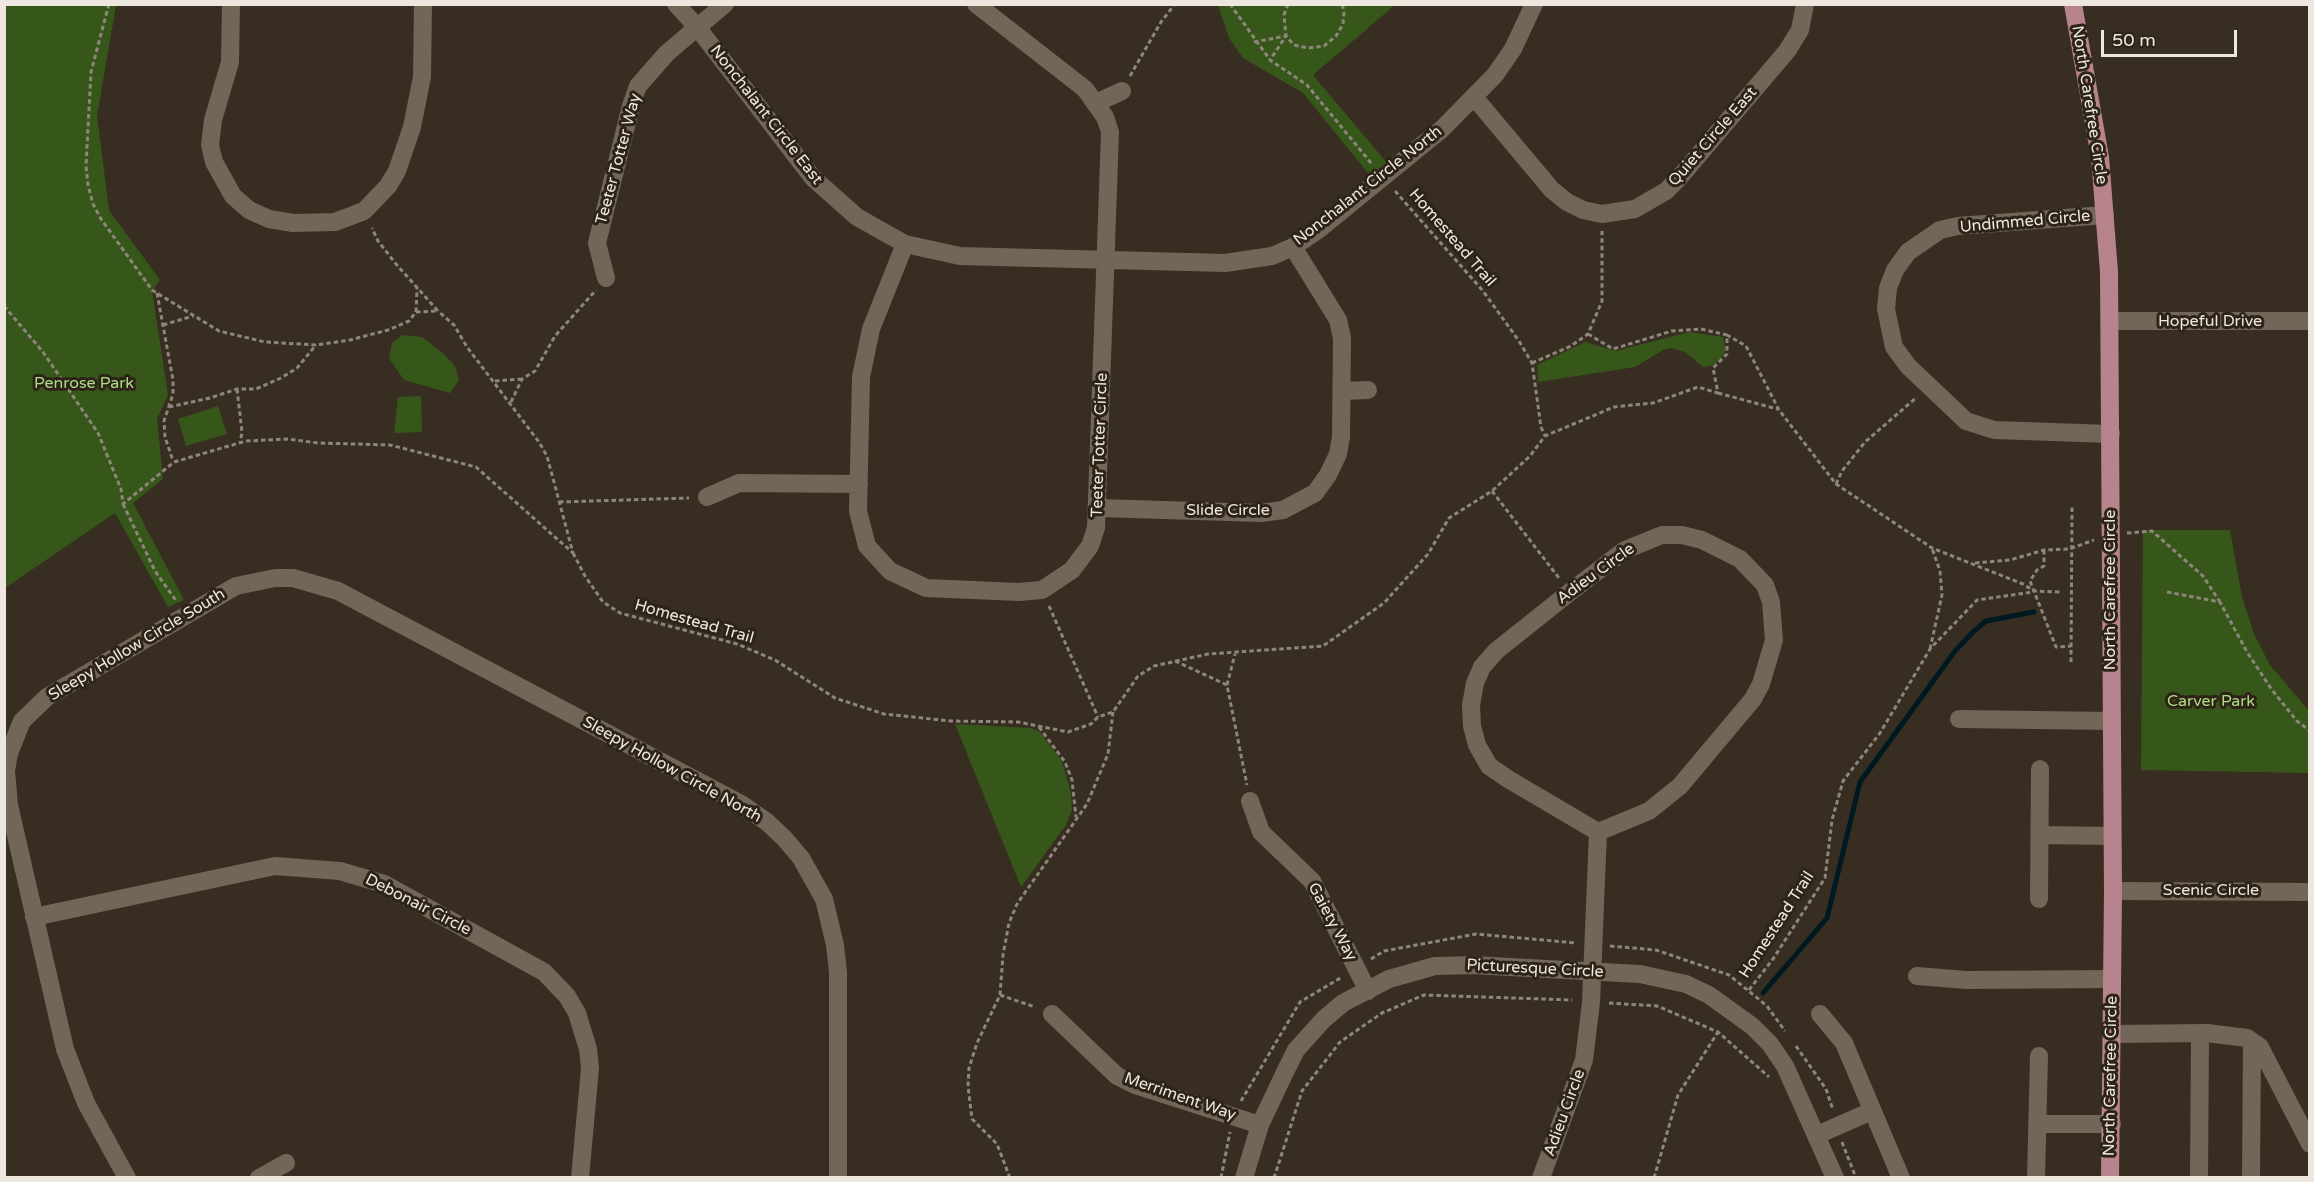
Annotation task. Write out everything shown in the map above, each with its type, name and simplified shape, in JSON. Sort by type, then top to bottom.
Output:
[{"type":"main road","name":"North Carefree Circle","points":[[2073,4],[2100,157],[2110,321],[2113,891],[2110,1178]]},
{"type":"street","points":[[231,4],[230,62],[213,120],[210,145],[222,180],[233,196],[249,210],[269,219],[293,223],[335,222],[364,211],[388,186],[397,171],[412,127],[422,77],[423,4]]},
{"type":"street","name":"Nonchalant Circle East","points":[[676,4],[697,27],[813,178],[857,217],[905,244],[960,256],[1107,260]]},
{"type":"street","points":[[697,27],[725,4]]},
{"type":"street","name":"Teeter Totter Circle","points":[[976,4],[1085,89],[1106,117],[1110,132],[1099,508],[1090,546],[1081,560],[1059,580],[1042,590]]},
{"type":"street","name":"Nonchalant Circle North","points":[[1107,260],[1225,263],[1272,256],[1293,247],[1442,129],[1474,97],[1513,49],[1534,4]]},
{"type":"street","name":"Quiet Circle East","points":[[1474,97],[1552,190],[1583,210],[1602,214],[1635,209],[1666,191],[1787,51],[1800,30],[1805,4]]},
{"type":"street","name":"Teeter Totter Way","points":[[606,278],[597,243],[631,106],[639,86],[650,71],[697,27]]},
{"type":"street","points":[[1096,103],[1122,91]]},
{"type":"street","name":"Undimmed Circle","points":[[2105,215],[1958,226],[1940,230],[1908,252],[1895,270],[1888,288],[1886,309],[1894,347],[1908,366],[1966,421],[1981,427],[2014,432],[2110,434]]},
{"type":"street","points":[[905,244],[871,329],[861,377],[858,511],[867,546],[890,571],[904,580],[926,588],[1019,592],[1042,590]]},
{"type":"street","name":"Slide Circle","points":[[1099,508],[1261,513],[1283,510],[1300,503],[1314,493],[1328,475],[1338,454],[1341,437],[1342,338],[1338,320],[1293,247]]},
{"type":"street","name":"Hopeful Drive","points":[[2110,321],[2310,321]]},
{"type":"street","points":[[1342,391],[1368,390]]},
{"type":"street","points":[[706,497],[739,483],[859,483]]},
{"type":"street","name":"Adieu Circle","points":[[1682,535],[1724,550],[1747,565],[1765,585],[1774,622],[1774,640],[1769,663],[1753,699],[1665,800],[1629,821],[1598,832],[1489,766],[1477,745],[1472,726],[1471,705],[1482,667],[1496,651],[1625,550],[1662,536],[1682,535]]},
{"type":"street","name":"Sleepy Hollow Circle South","points":[[127,1178],[86,1103],[72,1068],[34,917],[9,805],[6,771],[14,736],[22,721],[48,697],[184,615],[236,586],[255,580],[293,578],[338,591],[435,644]]},
{"type":"street","name":"Sleepy Hollow Circle North","points":[[435,644],[741,804],[767,822],[801,858],[824,899],[836,945],[838,1178]]},
{"type":"street","points":[[1959,719],[2112,721]]},
{"type":"street","points":[[2039,899],[2040,769]]},
{"type":"street","name":"Gaiety Way","points":[[1250,801],[1261,832],[1312,881],[1368,991]]},
{"type":"street","name":"Adieu Circle","points":[[1541,1178],[1584,1060],[1591,1002],[1598,832]]},
{"type":"street","points":[[2040,835],[2112,836]]},
{"type":"street","name":"Debonair Circle","points":[[34,917],[275,866],[340,871],[384,884],[544,972],[567,996],[578,1013],[588,1049],[590,1068],[580,1178]]},
{"type":"street","name":"Scenic Circle","points":[[2113,891],[2310,892]]},
{"type":"street","name":"Picturesque Circle","points":[[1244,1178],[1260,1125],[1296,1050],[1343,1003],[1389,979],[1434,966],[1473,965],[1640,974],[1686,984],[1709,995],[1752,1026],[1770,1044],[1785,1066],[1834,1178]]},
{"type":"street","points":[[1917,976],[1966,980],[2112,979]]},
{"type":"street","name":"Merriment Way","points":[[1052,1014],[1117,1076],[1135,1085],[1260,1125]]},
{"type":"street","points":[[1820,1014],[1844,1043],[1901,1178]]},
{"type":"street","points":[[2199,1178],[2200,1033]]},
{"type":"street","points":[[2112,1034],[2234,1034],[2252,1042],[2260,1047],[2310,1144]]},
{"type":"street","points":[[2251,1178],[2252,1042]]},
{"type":"street","points":[[2036,1178],[2039,1056]]},
{"type":"street","points":[[1817,1135],[1872,1110]]},
{"type":"street","points":[[2037,1124],[2112,1124]]},
{"type":"street","points":[[259,1178],[286,1163]]},
{"type":"path","points":[[109,4],[91,72],[86,166],[88,185],[101,219],[152,290],[219,331],[265,342],[316,345],[350,340],[388,330],[408,321],[416,312],[417,288]]},
{"type":"path","points":[[1122,91],[1161,22],[1175,4]]},
{"type":"path","name":"Homestead Trail","points":[[1230,4],[1254,42],[1270,60],[1307,85],[1383,177],[1483,291],[1532,363],[1541,427],[1545,436]]},
{"type":"path","points":[[1288,4],[1284,15],[1286,36],[1294,45],[1308,48],[1324,46],[1336,36],[1343,24],[1342,4]]},
{"type":"path","points":[[1254,42],[1286,36]]},
{"type":"path","points":[[1270,60],[1286,36]]},
{"type":"path","name":"Homestead Trail","points":[[364,211],[378,242],[438,311],[454,325],[511,402],[546,456],[573,553],[603,602],[620,613],[643,621],[737,644],[775,660],[835,698],[884,714],[951,721],[1018,722],[1068,732],[1091,724],[1098,717],[1113,712]]},
{"type":"path","points":[[1532,363],[1570,346],[1588,334],[1602,301],[1602,214]]},
{"type":"path","points":[[511,402],[522,379],[535,370],[555,336],[606,278]]},
{"type":"path","points":[[157,293],[173,380],[172,394],[164,421],[165,437],[174,462]]},
{"type":"path","points":[[4,306],[43,352],[98,434],[121,489],[123,504],[155,571],[184,615]]},
{"type":"path","points":[[416,312],[438,311]]},
{"type":"path","points":[[163,325],[193,316]]},
{"type":"path","name":"Homestead Trail","points":[[1588,334],[1613,349],[1672,331],[1701,329],[1727,335],[1746,346],[1779,410],[1836,484],[1932,548],[1974,563],[2034,591]]},
{"type":"path","points":[[1718,393],[1713,368],[1727,354],[1727,335]]},
{"type":"path","points":[[168,407],[210,399],[237,389],[256,389],[297,368],[316,345]]},
{"type":"path","points":[[495,381],[522,379]]},
{"type":"path","points":[[1836,484],[1842,471],[1865,442],[1929,386]]},
{"type":"path","points":[[1010,1178],[1006,1160],[997,1144],[972,1119],[968,1086],[976,1043],[1000,994],[1003,955],[1009,923],[1017,904],[1087,804],[1108,754],[1113,712],[1138,676],[1154,666],[1208,654],[1235,654],[1323,646],[1384,603],[1428,554],[1449,518],[1492,491],[1530,456],[1545,436],[1614,407],[1653,403],[1698,387],[1779,410]]},
{"type":"path","points":[[237,389],[242,432],[240,443]]},
{"type":"path","name":"Homestead Trail","points":[[123,504],[174,462],[240,443],[288,439],[318,443],[390,444],[476,467],[573,553]]},
{"type":"path","points":[[1492,491],[1570,592]]},
{"type":"path","points":[[559,502],[706,497]]},
{"type":"path","points":[[2071,662],[2072,505]]},
{"type":"path","points":[[2152,531],[2203,576],[2272,690],[2298,721],[2310,731]]},
{"type":"path","name":"Homestead Trail","points":[[1930,649],[1942,595],[1940,571],[1932,548]]},
{"type":"path","name":"Homestead Trail","points":[[1974,563],[2010,560],[2044,550],[2072,548]]},
{"type":"path","points":[[2044,550],[2044,566],[2037,570],[2030,581],[2056,647],[2071,646]]},
{"type":"path","points":[[1042,590],[1098,717]]},
{"type":"path","name":"Homestead Trail","points":[[1749,990],[1773,959],[1825,878],[1832,820],[1843,781],[1880,733],[1930,649],[1977,600],[2034,591],[2060,592]]},
{"type":"path","points":[[2167,592],[2220,602]]},
{"type":"path","points":[[1235,654],[1227,685],[1250,801]]},
{"type":"path","points":[[1174,660],[1227,685]]},
{"type":"path","points":[[1039,728],[1065,762],[1072,780],[1076,817]]},
{"type":"path","points":[[1221,1178],[1226,1145],[1243,1095],[1300,1002],[1384,951],[1476,934],[1656,950],[1729,975],[1767,1006],[1787,1034]]},
{"type":"path","points":[[1000,994],[1052,1014]]},
{"type":"path","points":[[1274,1178],[1302,1091],[1340,1042],[1382,1013],[1424,995],[1534,997],[1657,1006],[1718,1032],[1769,1078]]},
{"type":"path","points":[[1654,1178],[1678,1095],[1718,1032]]},
{"type":"path","points":[[1793,1043],[1826,1089],[1856,1178]]},
{"type":"green space","name":"Penrose Park","points":[[5,4],[116,5],[97,116],[109,210],[160,280],[152,291],[168,395],[157,419],[163,479],[133,503],[184,600],[168,607],[115,513],[5,588]]},
{"type":"green space","points":[[1218,5],[1395,5],[1313,75],[1392,169],[1376,183],[1303,93],[1243,58],[1229,38]]},
{"type":"green space","points":[[1689,332],[1723,337],[1726,351],[1713,365],[1703,367],[1685,352],[1671,348],[1663,350],[1635,367],[1538,382],[1537,365],[1585,342],[1616,351]]},
{"type":"green space","points":[[402,335],[422,337],[455,366],[459,380],[450,393],[404,380],[389,358],[392,343]]},
{"type":"green space","points":[[421,396],[422,432],[394,433],[398,397]]},
{"type":"green space","points":[[218,406],[227,434],[186,446],[178,419]]},
{"type":"green space","name":"Carver Park","points":[[2143,530],[2230,530],[2242,597],[2254,634],[2270,665],[2309,711],[2309,773],[2141,770]]},
{"type":"green space","points":[[955,724],[1030,728],[1040,732],[1062,761],[1071,793],[1072,810],[1066,825],[1021,887]]},
{"type":"waterway","points":[[1763,993],[1827,918],[1860,782],[1955,651],[1973,632],[1986,621],[2034,612]]}]
